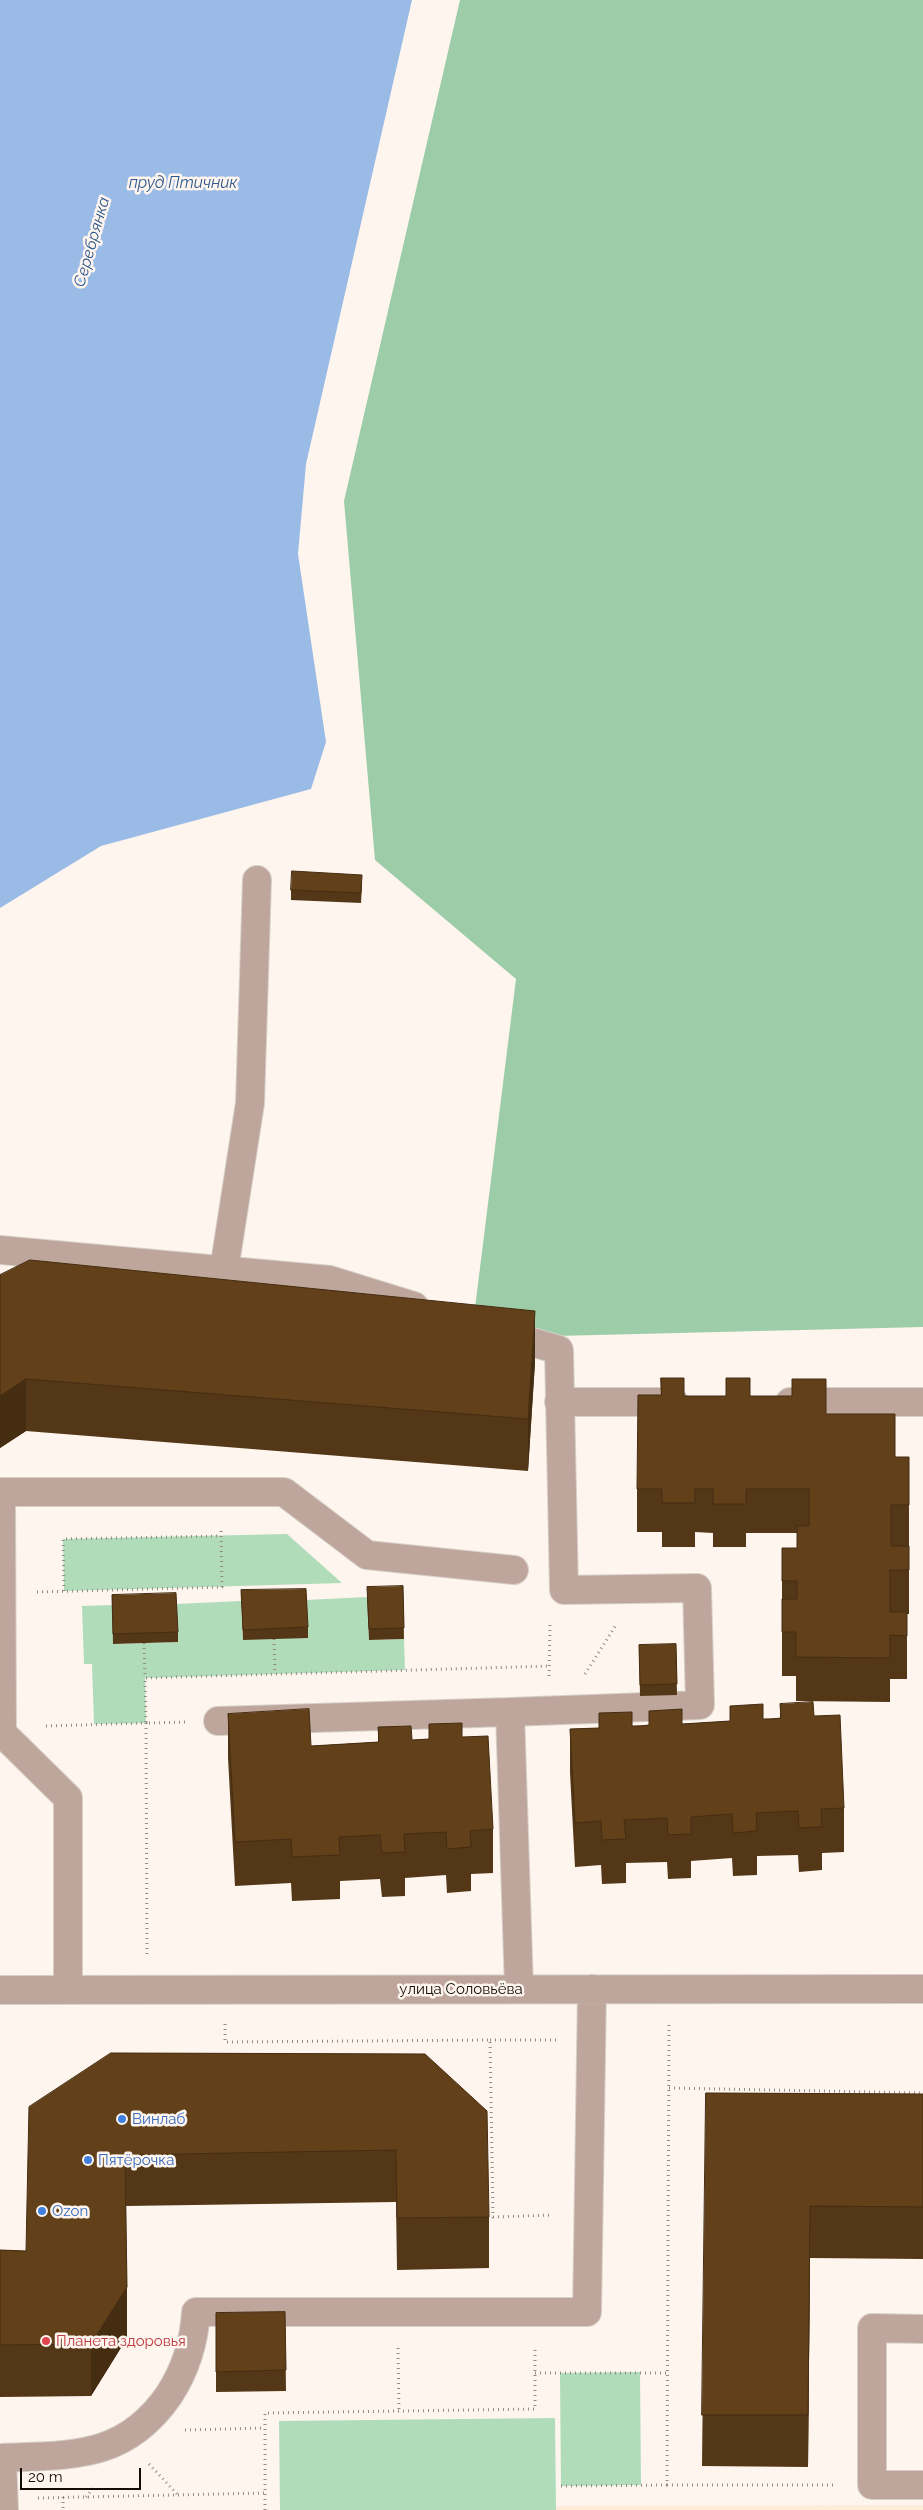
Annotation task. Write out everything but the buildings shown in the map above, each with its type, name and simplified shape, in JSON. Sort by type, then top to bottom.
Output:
[{"type":"street","points":[[224,1270],[250,1103],[258,880]]},
{"type":"street","points":[[0,1250],[330,1280],[435,1312]]},
{"type":"street","points":[[218,1721],[700,1705],[697,1588],[564,1590],[559,1350],[473,1324]]},
{"type":"street","points":[[559,1402],[697,1402]]},
{"type":"street","points":[[766,1402],[923,1402]]},
{"type":"street","points":[[68,1989],[68,1798],[2,1733],[1,1492],[284,1492],[367,1555],[514,1570]]},
{"type":"street","points":[[510,1712],[519,1989]]},
{"type":"street","points":[[4,2504],[2,2458],[69,2455],[103,2448],[122,2440],[154,2415],[179,2380],[186,2364],[195,2335],[196,2312],[587,2312],[592,1989]]},
{"type":"street","name":"улица Соловьёва","points":[[0,1990],[923,1989]]},
{"type":"street","points":[[923,2328],[872,2328],[872,2485],[923,2485]]},
{"type":"path","points":[[2,1593],[222,1587],[220,1492]]},
{"type":"path","points":[[64,1591],[63,1539],[221,1536]]},
{"type":"path","points":[[576,1675],[584,1675],[640,1588]]},
{"type":"path","points":[[550,1710],[550,1591],[564,1590]]},
{"type":"path","points":[[274,1639],[275,1674]]},
{"type":"path","points":[[144,1643],[145,1678]]},
{"type":"path","points":[[550,1675],[558,1675]]},
{"type":"path","points":[[2,1727],[146,1723],[147,1989]]},
{"type":"path","points":[[226,1989],[225,2042],[591,2040]]},
{"type":"path","points":[[668,2485],[668,2088],[670,1989]]},
{"type":"path","points":[[490,2040],[493,2217],[588,2215]]},
{"type":"path","points":[[668,2088],[923,2093]]},
{"type":"path","points":[[397,2312],[399,2411]]},
{"type":"path","points":[[265,2510],[265,2413],[535,2408],[535,2312]]},
{"type":"path","points":[[535,2373],[667,2373]]},
{"type":"path","points":[[146,2462],[178,2495]]},
{"type":"path","points":[[561,2486],[872,2485]]},
{"type":"path","points":[[4,2504],[63,2498],[265,2493]]},
{"type":"path","points":[[63,2498],[63,2510]]},
{"type":"shaded area","points":[[923,2505],[923,2510],[556,2510],[556,2506]]},
{"type":"green space","points":[[460,0],[923,0],[923,1327],[515,1337],[473,1324],[516,979],[375,860],[344,501]]},
{"type":"green space","points":[[287,1534],[342,1583],[64,1591],[63,1539]]},
{"type":"green space","points":[[367,1597],[369,1640],[404,1639],[405,1670],[145,1678],[146,1723],[94,1724],[92,1664],[84,1664],[82,1606],[112,1605],[114,1644],[177,1642],[176,1604],[241,1601],[243,1640],[306,1600]]},
{"type":"green space","points":[[640,2372],[641,2485],[561,2486],[560,2373]]},
{"type":"green space","points":[[555,2418],[556,2510],[280,2510],[279,2421]]},
{"type":"water","name":"пруд Птичник","points":[[0,0],[412,0],[306,464],[298,554],[326,742],[311,789],[101,846],[0,908]]},
{"type":"place","name":"Винлаб","points":[[122,2119]]},
{"type":"place","name":"Пятёрочка","points":[[88,2160]]},
{"type":"place","name":"Ozon","points":[[42,2211]]},
{"type":"place","name":"Планета здоровья","points":[[46,2341]]},
{"type":"water label","name":"Серебрянка","points":[[92,242]]}]
